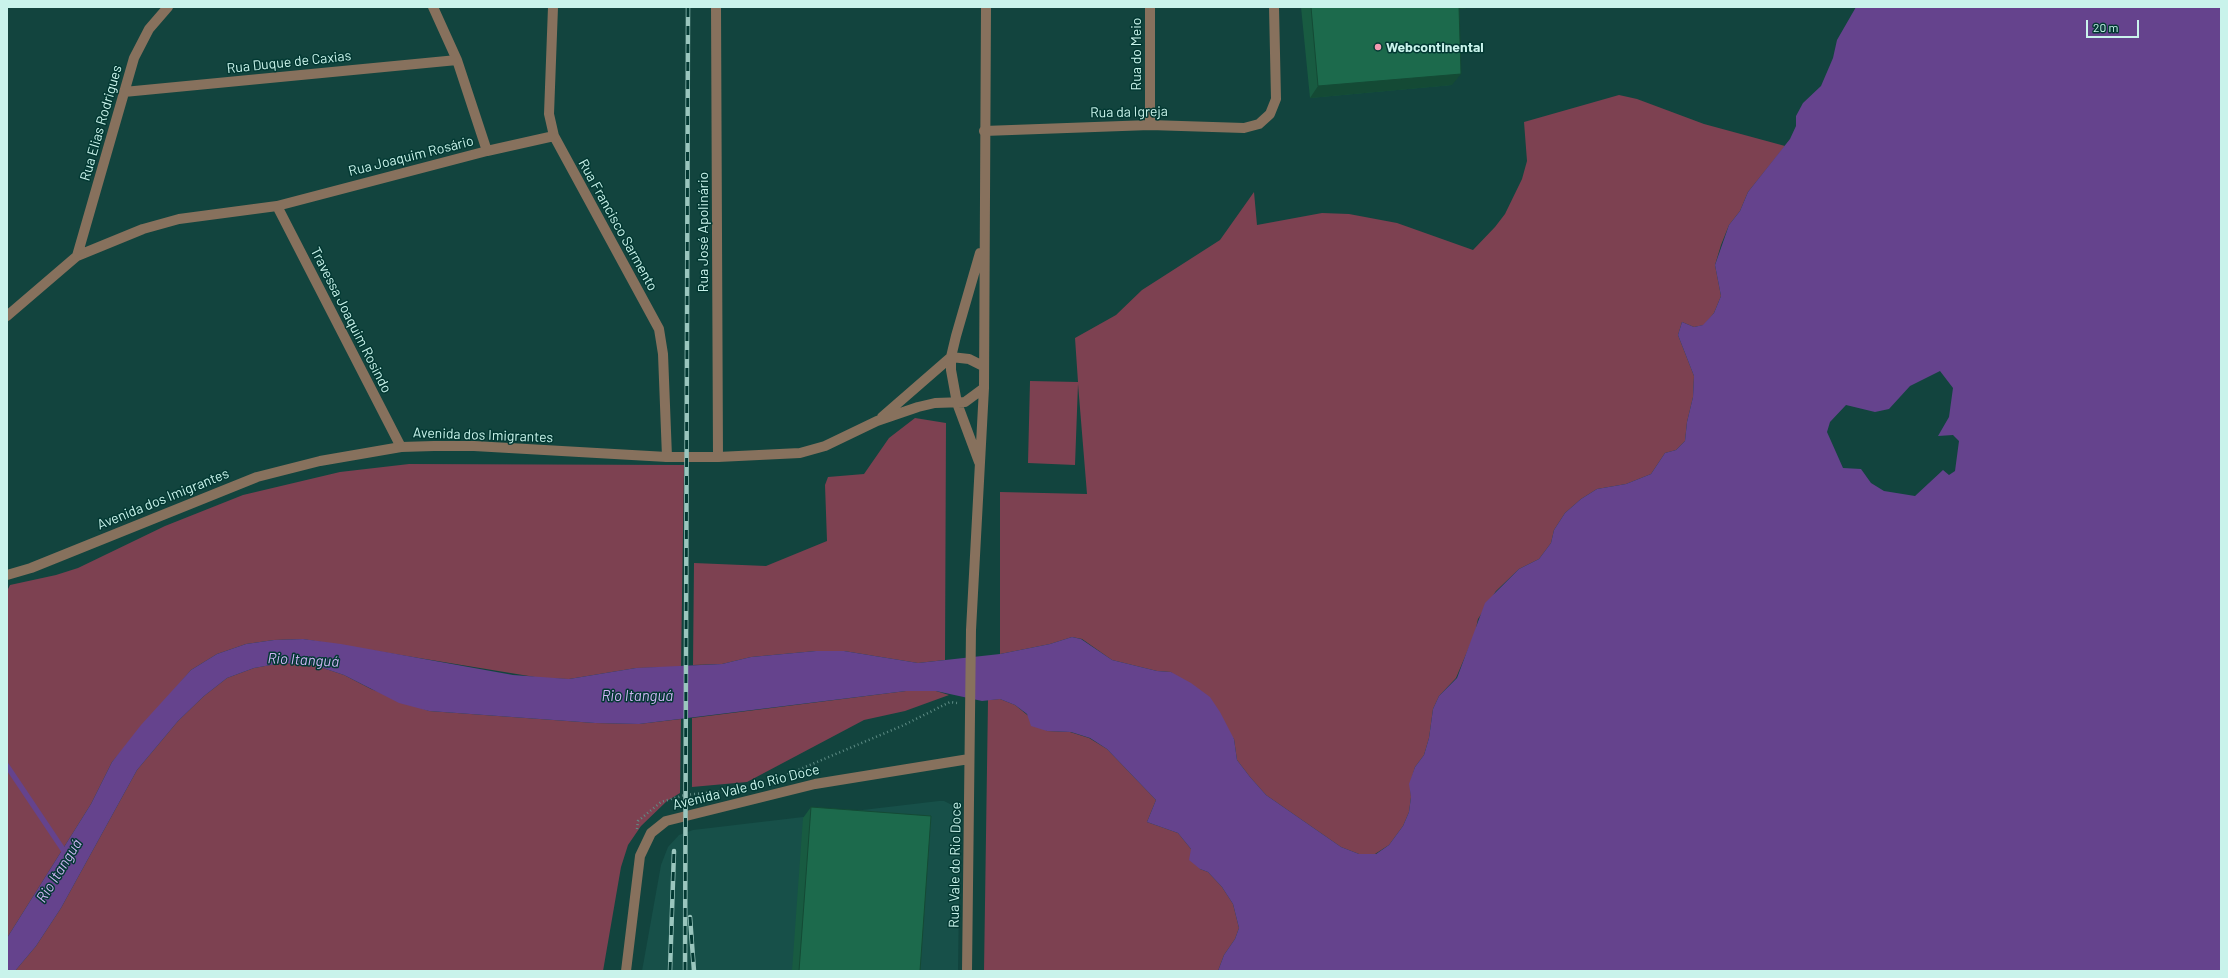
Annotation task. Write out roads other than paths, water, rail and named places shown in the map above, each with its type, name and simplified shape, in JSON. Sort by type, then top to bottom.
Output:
[{"type":"street","name":"Rua Elias Rodrigues","points":[[77,256],[124,92],[140,43],[168,7]]},
{"type":"street","points":[[433,7],[457,60],[487,151]]},
{"type":"street","name":"Rua Francisco Sarmento","points":[[554,7],[549,114],[554,136],[659,329],[663,354],[667,457]]},
{"type":"street","name":"Rua José Apolinário","points":[[716,7],[718,457]]},
{"type":"street","name":"Rua Vale do Rio Doce","points":[[967,971],[971,630],[981,468],[984,388],[984,131],[986,7]]},
{"type":"street","name":"Rua do Meio","points":[[1150,7],[1150,125]]},
{"type":"street","name":"Rua da Igreja","points":[[984,131],[1150,125],[1244,128],[1259,124],[1270,114],[1276,98],[1277,85],[1274,7]]},
{"type":"street","name":"Rua Duque de Caxias","points":[[124,92],[457,60]]},
{"type":"street","name":"Rua Joaquim Rosário","points":[[7,316],[77,256],[143,229],[179,219],[277,206],[487,151],[554,136]]},
{"type":"street","name":"Travessa Joaquim Rosindo","points":[[277,206],[401,446]]},
{"type":"street","points":[[981,468],[957,403],[952,385],[951,357],[984,240]]},
{"type":"street","points":[[951,357],[969,359],[984,366]]},
{"type":"street","name":"Avenida dos Imigrantes","points":[[877,421],[951,357]]},
{"type":"street","name":"Avenida dos Imigrantes","points":[[7,575],[31,568],[257,477],[320,461],[401,446],[474,446],[667,457],[800,454],[825,446],[877,421],[935,403],[957,403],[971,399],[984,388]]},
{"type":"street","name":"Avenida Vale do Rio Doce","points":[[626,971],[640,856],[651,833],[666,821],[815,784],[969,759]]},
{"type":"water","name":"Rio Itanguá","points":[[1856,7],[2221,7],[2221,971],[1218,971],[1224,955],[1235,939],[1239,928],[1233,904],[1222,887],[1208,872],[1200,869],[1189,860],[1191,849],[1178,833],[1147,822],[1156,800],[1107,749],[1090,738],[1071,732],[1047,731],[1031,726],[1027,714],[1015,705],[1000,699],[982,701],[936,691],[906,691],[639,724],[595,723],[429,711],[399,703],[344,675],[314,665],[282,663],[254,668],[227,678],[204,696],[178,721],[137,770],[61,908],[36,946],[15,971],[7,971],[7,938],[91,804],[112,762],[141,725],[191,670],[217,654],[246,644],[274,640],[303,639],[341,644],[513,675],[569,679],[636,668],[722,664],[751,657],[816,651],[844,651],[918,663],[1000,654],[1050,644],[1072,637],[1081,639],[1112,660],[1157,671],[1171,672],[1191,683],[1210,697],[1220,712],[1234,739],[1237,760],[1266,795],[1341,847],[1359,854],[1376,854],[1389,845],[1403,826],[1409,812],[1411,797],[1409,784],[1415,767],[1424,755],[1429,738],[1433,709],[1439,696],[1457,678],[1485,603],[1519,569],[1539,559],[1551,543],[1554,530],[1565,513],[1581,499],[1597,489],[1626,484],[1651,474],[1665,453],[1676,450],[1685,441],[1687,422],[1693,397],[1694,376],[1678,335],[1682,322],[1694,327],[1703,325],[1714,313],[1721,296],[1715,265],[1729,225],[1740,211],[1748,192],[1790,139],[1796,126],[1796,116],[1803,103],[1821,86],[1833,58],[1837,40]],"holes":[[[1940,371],[1953,388],[1949,417],[1938,436],[1953,435],[1959,441],[1955,471],[1949,475],[1943,470],[1915,496],[1884,491],[1871,483],[1861,469],[1843,468],[1827,432],[1830,422],[1846,405],[1875,412],[1889,409],[1910,386]]]},
{"type":"waterway","name":"Rio Itanguá","points":[[7,766],[66,854]]},
{"type":"railway","points":[[685,971],[688,7]]},
{"type":"railway","points":[[670,971],[674,851]]},
{"type":"railway","points":[[690,917],[694,971]]},
{"type":"place","name":"Webcontinental","points":[[1378,47]]}]
